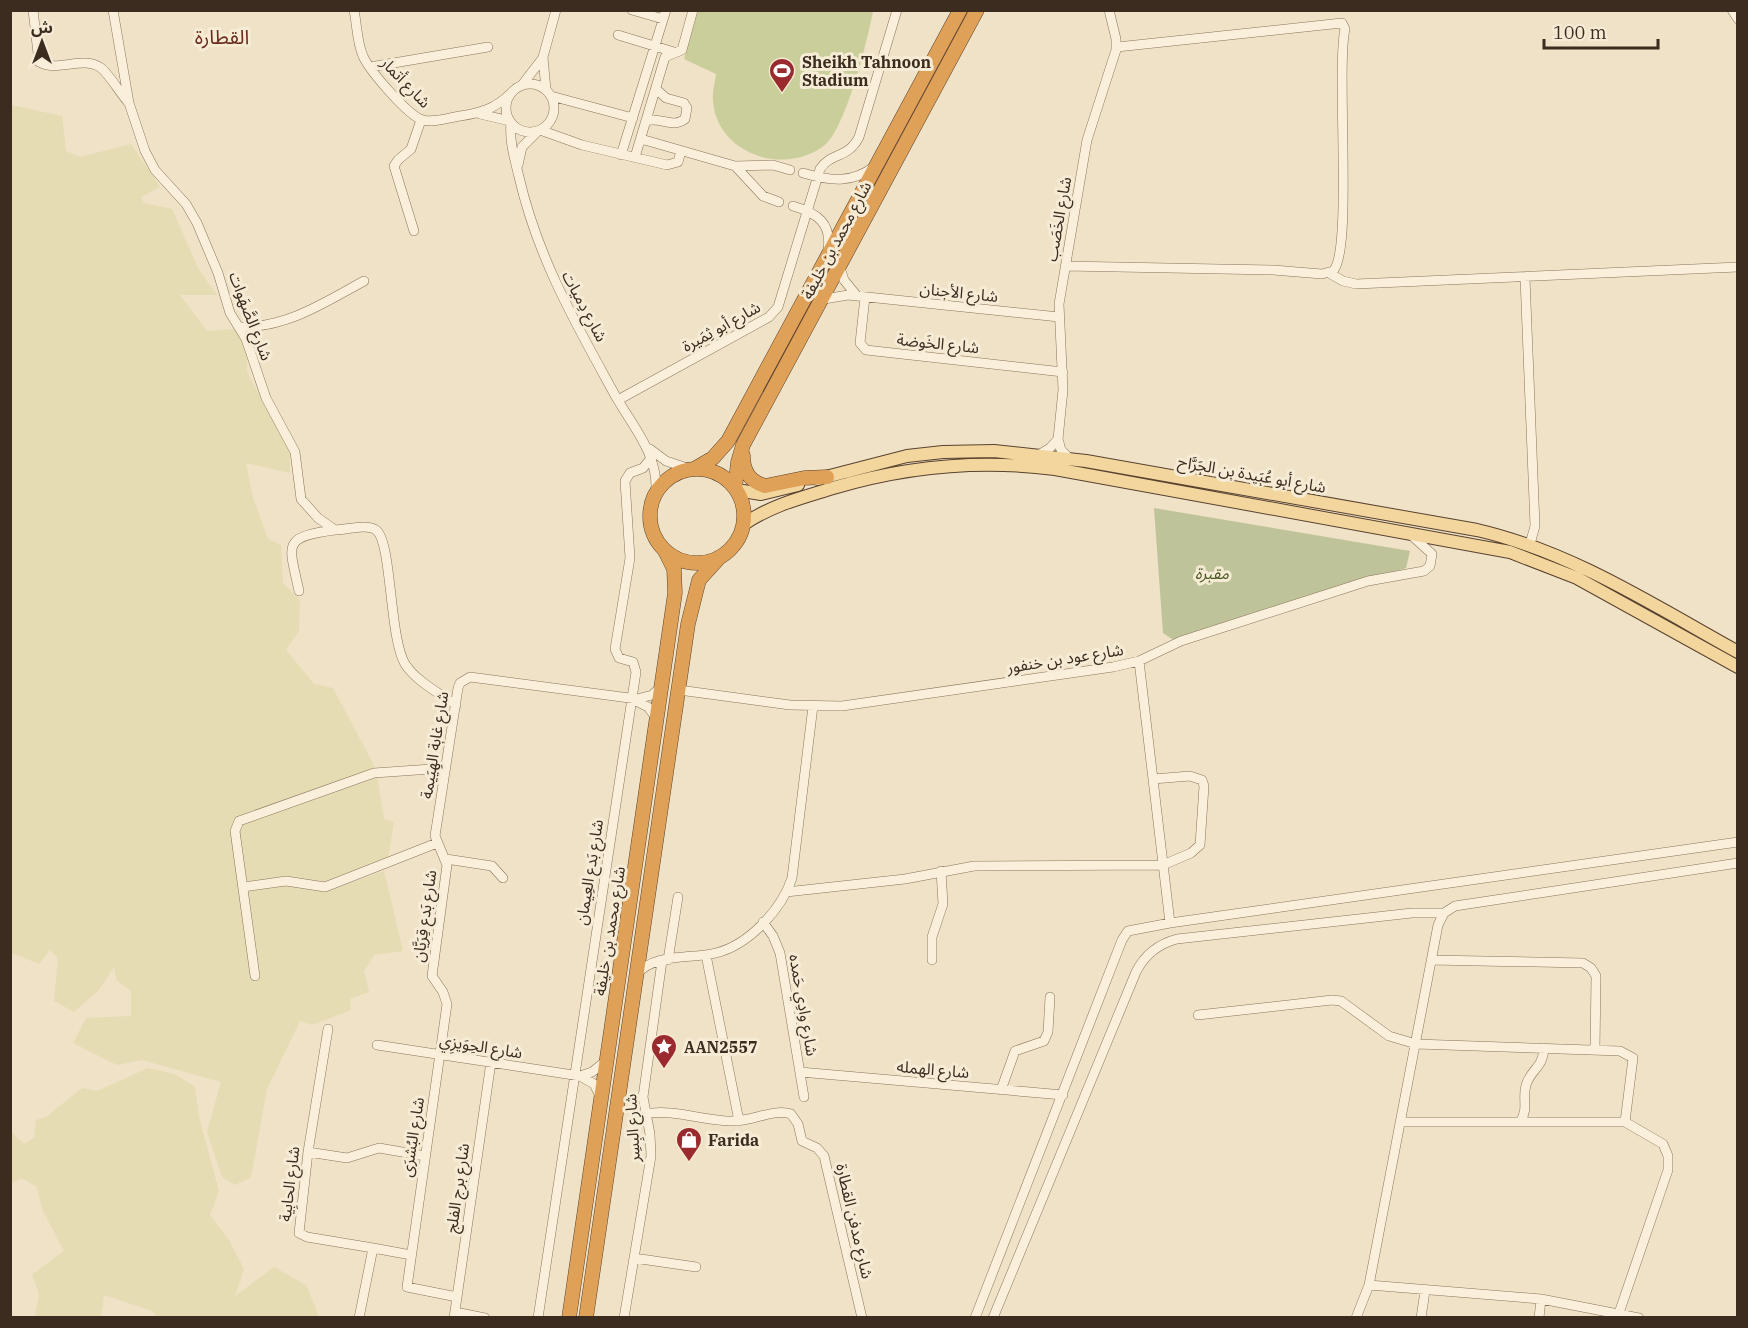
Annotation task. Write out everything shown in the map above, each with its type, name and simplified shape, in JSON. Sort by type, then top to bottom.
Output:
[{"type":"highway","name":"شارع محمد بن خليفة","points":[[692,469],[713,458],[728,441],[960,10]]},
{"type":"highway","name":"شارع محمد بن خليفة","points":[[736,489],[738,462],[743,445],[824,299],[977,10]]},
{"type":"highway","points":[[743,445],[745,471],[758,484],[771,486],[804,477],[828,477]]},
{"type":"highway","points":[[692,469],[717,473],[736,489],[744,512],[744,524],[735,544],[719,558],[705,563],[691,563],[677,559],[665,551],[655,538],[650,523],[650,507],[656,492],[677,473],[692,469]]},
{"type":"highway","name":"شارع محمد بن خليفة","points":[[569,1317],[658,721],[676,581],[674,569],[665,551]]},
{"type":"highway","name":"شارع محمد بن خليفة","points":[[586,1317],[635,977],[695,589],[705,572],[719,558]]},
{"type":"main road","name":"شارع أبو عُبَيدة بن الجَرَّاح","points":[[736,489],[761,494],[889,460],[934,453],[986,450],[1069,458],[1477,530],[1530,544],[1584,566],[1737,652]]},
{"type":"main road","name":"شارع أبو عُبَيدة بن الجَرَّاح","points":[[744,524],[773,506],[873,476],[930,466],[980,463],[1055,469],[1407,531],[1510,552],[1565,571],[1737,667]]},
{"type":"street","points":[[33,10],[39,62],[49,65],[88,63],[100,67],[129,103]]},
{"type":"street","name":"شارع الصَّهَوات","points":[[113,10],[129,103],[150,161],[194,217],[218,273],[230,313],[246,339],[266,398],[295,452],[301,499],[318,518],[335,530]]},
{"type":"street","name":"شارع أتمار","points":[[354,10],[361,50],[370,67],[413,116],[421,120],[437,120],[477,113],[495,107],[510,94]]},
{"type":"street","points":[[556,10],[543,57],[522,85],[510,94],[506,108],[510,122],[523,131],[539,130],[621,155],[671,165],[680,159],[681,151]]},
{"type":"street","points":[[621,155],[664,15],[632,10]]},
{"type":"street","points":[[635,157],[666,57],[683,47],[693,10]]},
{"type":"street","points":[[817,177],[824,164],[847,153],[859,137],[897,10]]},
{"type":"street","name":"شارع الخَصَب","points":[[1058,439],[1063,372],[1059,317],[1065,266],[1089,132],[1102,100],[1117,47],[1109,10]]},
{"type":"street","points":[[1732,10],[1737,19]]},
{"type":"street","points":[[1117,47],[1342,23],[1345,29],[1341,163],[1343,228],[1340,260],[1329,273]]},
{"type":"street","points":[[618,35],[676,53]]},
{"type":"street","points":[[370,67],[488,47]]},
{"type":"street","points":[[517,170],[522,147],[553,115],[543,57]]},
{"type":"street","points":[[522,85],[539,86],[548,93],[633,118]]},
{"type":"street","points":[[646,122],[655,119],[674,124],[685,119],[687,108],[684,103],[663,96],[656,89]]},
{"type":"street","name":"شارع أتمار","points":[[477,113],[510,122]]},
{"type":"street","points":[[414,231],[394,166],[398,159],[411,149],[421,120]]},
{"type":"street","name":"شارع دِميات","points":[[510,122],[517,170],[529,220],[542,255],[618,400],[652,457],[656,492]]},
{"type":"street","points":[[641,139],[735,166],[777,166],[790,170]]},
{"type":"street","points":[[828,255],[827,229],[818,215],[814,202],[816,195],[827,185],[863,174],[879,163]]},
{"type":"street","points":[[735,166],[748,176],[767,198],[779,202]]},
{"type":"street","points":[[757,189],[757,176],[764,166]]},
{"type":"street","points":[[803,174],[842,180]]},
{"type":"street","name":"شارع أبو ثِمَيرة","points":[[618,400],[774,313],[781,301],[817,177]]},
{"type":"street","points":[[793,206],[818,215]]},
{"type":"street","points":[[1065,266],[1329,273],[1343,281],[1356,284],[1737,267]]},
{"type":"street","points":[[840,268],[844,280],[861,296]]},
{"type":"street","points":[[1525,278],[1535,517],[1530,544]]},
{"type":"street","points":[[240,327],[261,327],[285,322],[364,281]]},
{"type":"street","name":"شارع الأجنان","points":[[824,299],[840,294],[1059,317]]},
{"type":"street","name":"شارع الخَوضة","points":[[861,296],[860,342],[866,350],[1063,372]]},
{"type":"street","points":[[1040,454],[1058,439]]},
{"type":"street","points":[[1058,439],[1061,450],[1069,458]]},
{"type":"street","name":"شارع دِميات","points":[[646,446],[666,461],[692,469]]},
{"type":"street","name":"شارع بَدع العِيمان","points":[[538,1317],[578,1076],[632,699],[635,665],[619,658],[615,649],[630,558],[625,484],[627,475],[643,468],[652,457]]},
{"type":"street","points":[[299,591],[291,552],[294,542],[306,533],[368,527],[381,534],[386,545],[389,596],[403,660],[417,677],[456,705]]},
{"type":"street","name":"شارع عود بن خنفور","points":[[679,690],[813,706],[842,706],[948,692],[1139,661],[1181,641],[1357,585],[1392,575],[1424,571],[1430,566],[1432,554],[1407,531]]},
{"type":"street","points":[[1139,661],[1170,923]]},
{"type":"street","name":"شارع غابة الهِيَيمة","points":[[437,843],[436,829],[460,683],[470,677],[632,699]]},
{"type":"street","points":[[632,699],[647,697],[663,684]]},
{"type":"street","points":[[632,699],[648,707],[658,721]]},
{"type":"street","points":[[635,977],[642,969],[665,960],[706,955],[728,949],[763,922],[786,892],[793,867],[813,706]]},
{"type":"street","points":[[255,976],[235,831],[239,821],[374,773],[446,768]]},
{"type":"street","points":[[786,892],[895,880],[974,866],[1163,865],[1191,853],[1200,845],[1204,786],[1202,780],[1190,776],[1153,779]]},
{"type":"street","points":[[975,1317],[1064,1095],[1124,935],[1133,928],[1737,842]]},
{"type":"street","points":[[243,887],[286,881],[325,887],[437,843]]},
{"type":"street","name":"شارع بَدع قِرَيَّان","points":[[437,843],[446,859],[431,971],[433,981],[443,992]]},
{"type":"street","points":[[446,859],[492,866],[503,878]]},
{"type":"street","points":[[1356,1317],[1369,1285],[1438,925],[1444,913],[1455,906],[1737,863]]},
{"type":"street","points":[[932,960],[932,938],[943,904],[941,871]]},
{"type":"street","name":"شارع البِسِر","points":[[624,1317],[651,1156],[650,1134],[643,1097],[665,960],[673,938],[678,897]]},
{"type":"street","points":[[993,1317],[1136,972],[1149,952],[1162,944],[1178,939],[1412,913],[1444,913]]},
{"type":"street","name":"شارع وادِي حَمده","points":[[763,922],[773,936],[780,953],[804,1097]]},
{"type":"street","points":[[641,944],[644,953],[665,960]]},
{"type":"street","points":[[706,955],[739,1121]]},
{"type":"street","points":[[1431,960],[1583,963],[1591,968],[1596,976],[1595,1050]]},
{"type":"street","name":"شارع البُشرَى","points":[[443,992],[447,1004],[407,1287],[457,1297]]},
{"type":"street","points":[[1001,1090],[1015,1051],[1044,1041],[1048,1032],[1050,997]]},
{"type":"street","points":[[1198,1015],[1332,1000],[1341,1001],[1389,1036],[1416,1044],[1620,1051],[1633,1058],[1625,1122]]},
{"type":"street","name":"شارع الحابِية","points":[[328,1029],[308,1152],[299,1233],[306,1237],[373,1248]]},
{"type":"street","name":"شارع الحِوَيزِي","points":[[377,1045],[578,1076]]},
{"type":"street","points":[[1520,1122],[1525,1114],[1525,1088],[1544,1061],[1544,1048]]},
{"type":"street","points":[[578,1076],[598,1069],[607,1060]]},
{"type":"street","name":"شارع برج الفلج","points":[[454,1315],[491,1062]]},
{"type":"street","name":"شارع الهمله","points":[[800,1072],[1064,1095]]},
{"type":"street","points":[[578,1076],[594,1084],[601,1099]]},
{"type":"street","name":"شارع مدفن القطارة","points":[[645,1114],[660,1113],[739,1121],[786,1112],[795,1118],[802,1141],[821,1151],[862,1317]]},
{"type":"street","points":[[1401,1122],[1625,1122],[1663,1144],[1668,1156],[1668,1170],[1619,1313]]},
{"type":"street","points":[[308,1152],[347,1158],[379,1148],[424,1156]]},
{"type":"street","points":[[359,1317],[373,1248],[411,1255]]},
{"type":"street","points":[[633,1258],[696,1268]]},
{"type":"street","points":[[1369,1285],[1541,1299],[1639,1317]]},
{"type":"street","points":[[1421,1317],[1425,1291]]},
{"type":"street","points":[[1539,1317],[1541,1299]]},
{"type":"street","points":[[454,1315],[485,1317]]},
{"type":"shaded area","points":[[11,105],[62,116],[66,151],[80,157],[131,144],[160,187],[141,197],[144,203],[172,209],[199,270],[217,295],[180,295],[207,331],[247,328],[247,372],[290,452],[290,473],[246,463],[253,498],[268,539],[281,545],[283,583],[300,600],[299,631],[286,650],[314,684],[333,688],[376,769],[384,819],[394,822],[388,858],[319,884],[325,892],[384,871],[403,951],[374,955],[364,971],[369,992],[350,999],[351,1010],[312,1025],[300,1021],[267,1089],[251,1177],[235,1185],[222,1177],[207,1132],[221,1082],[142,1060],[117,1065],[73,1043],[86,1018],[131,1016],[131,991],[117,981],[114,967],[98,991],[74,1012],[54,1001],[58,958],[50,950],[39,964],[12,953]]},
{"type":"shaded area","points":[[148,1068],[177,1075],[195,1087],[199,1117],[219,1191],[210,1215],[229,1240],[244,1269],[235,1296],[274,1267],[306,1285],[318,1314],[317,1317],[158,1317],[152,1311],[104,1295],[101,1317],[35,1317],[39,1294],[32,1275],[64,1251],[43,1211],[37,1187],[22,1178],[11,1183],[11,1132],[24,1144],[34,1138],[36,1120],[46,1117],[82,1088],[97,1091]]},
{"type":"green space","name":"Sheikh Tahnoon Stadium","points":[[698,11],[873,11],[861,61],[848,101],[834,134],[826,144],[810,154],[792,159],[774,159],[756,155],[740,147],[727,135],[717,120],[713,101],[716,74],[684,59]]},
{"type":"green space","name":"مقبرة","points":[[1154,508],[1410,551],[1406,568],[1175,641],[1163,633]]},
{"type":"place","name":"Sheikh Tahnoon Stadium","points":[[782,94]]},
{"type":"place","name":"AAN2557","points":[[664,1070]]},
{"type":"place","name":"Farida","points":[[689,1163]]},
{"type":"district","name":"القطارة","points":[[222,37]]}]
